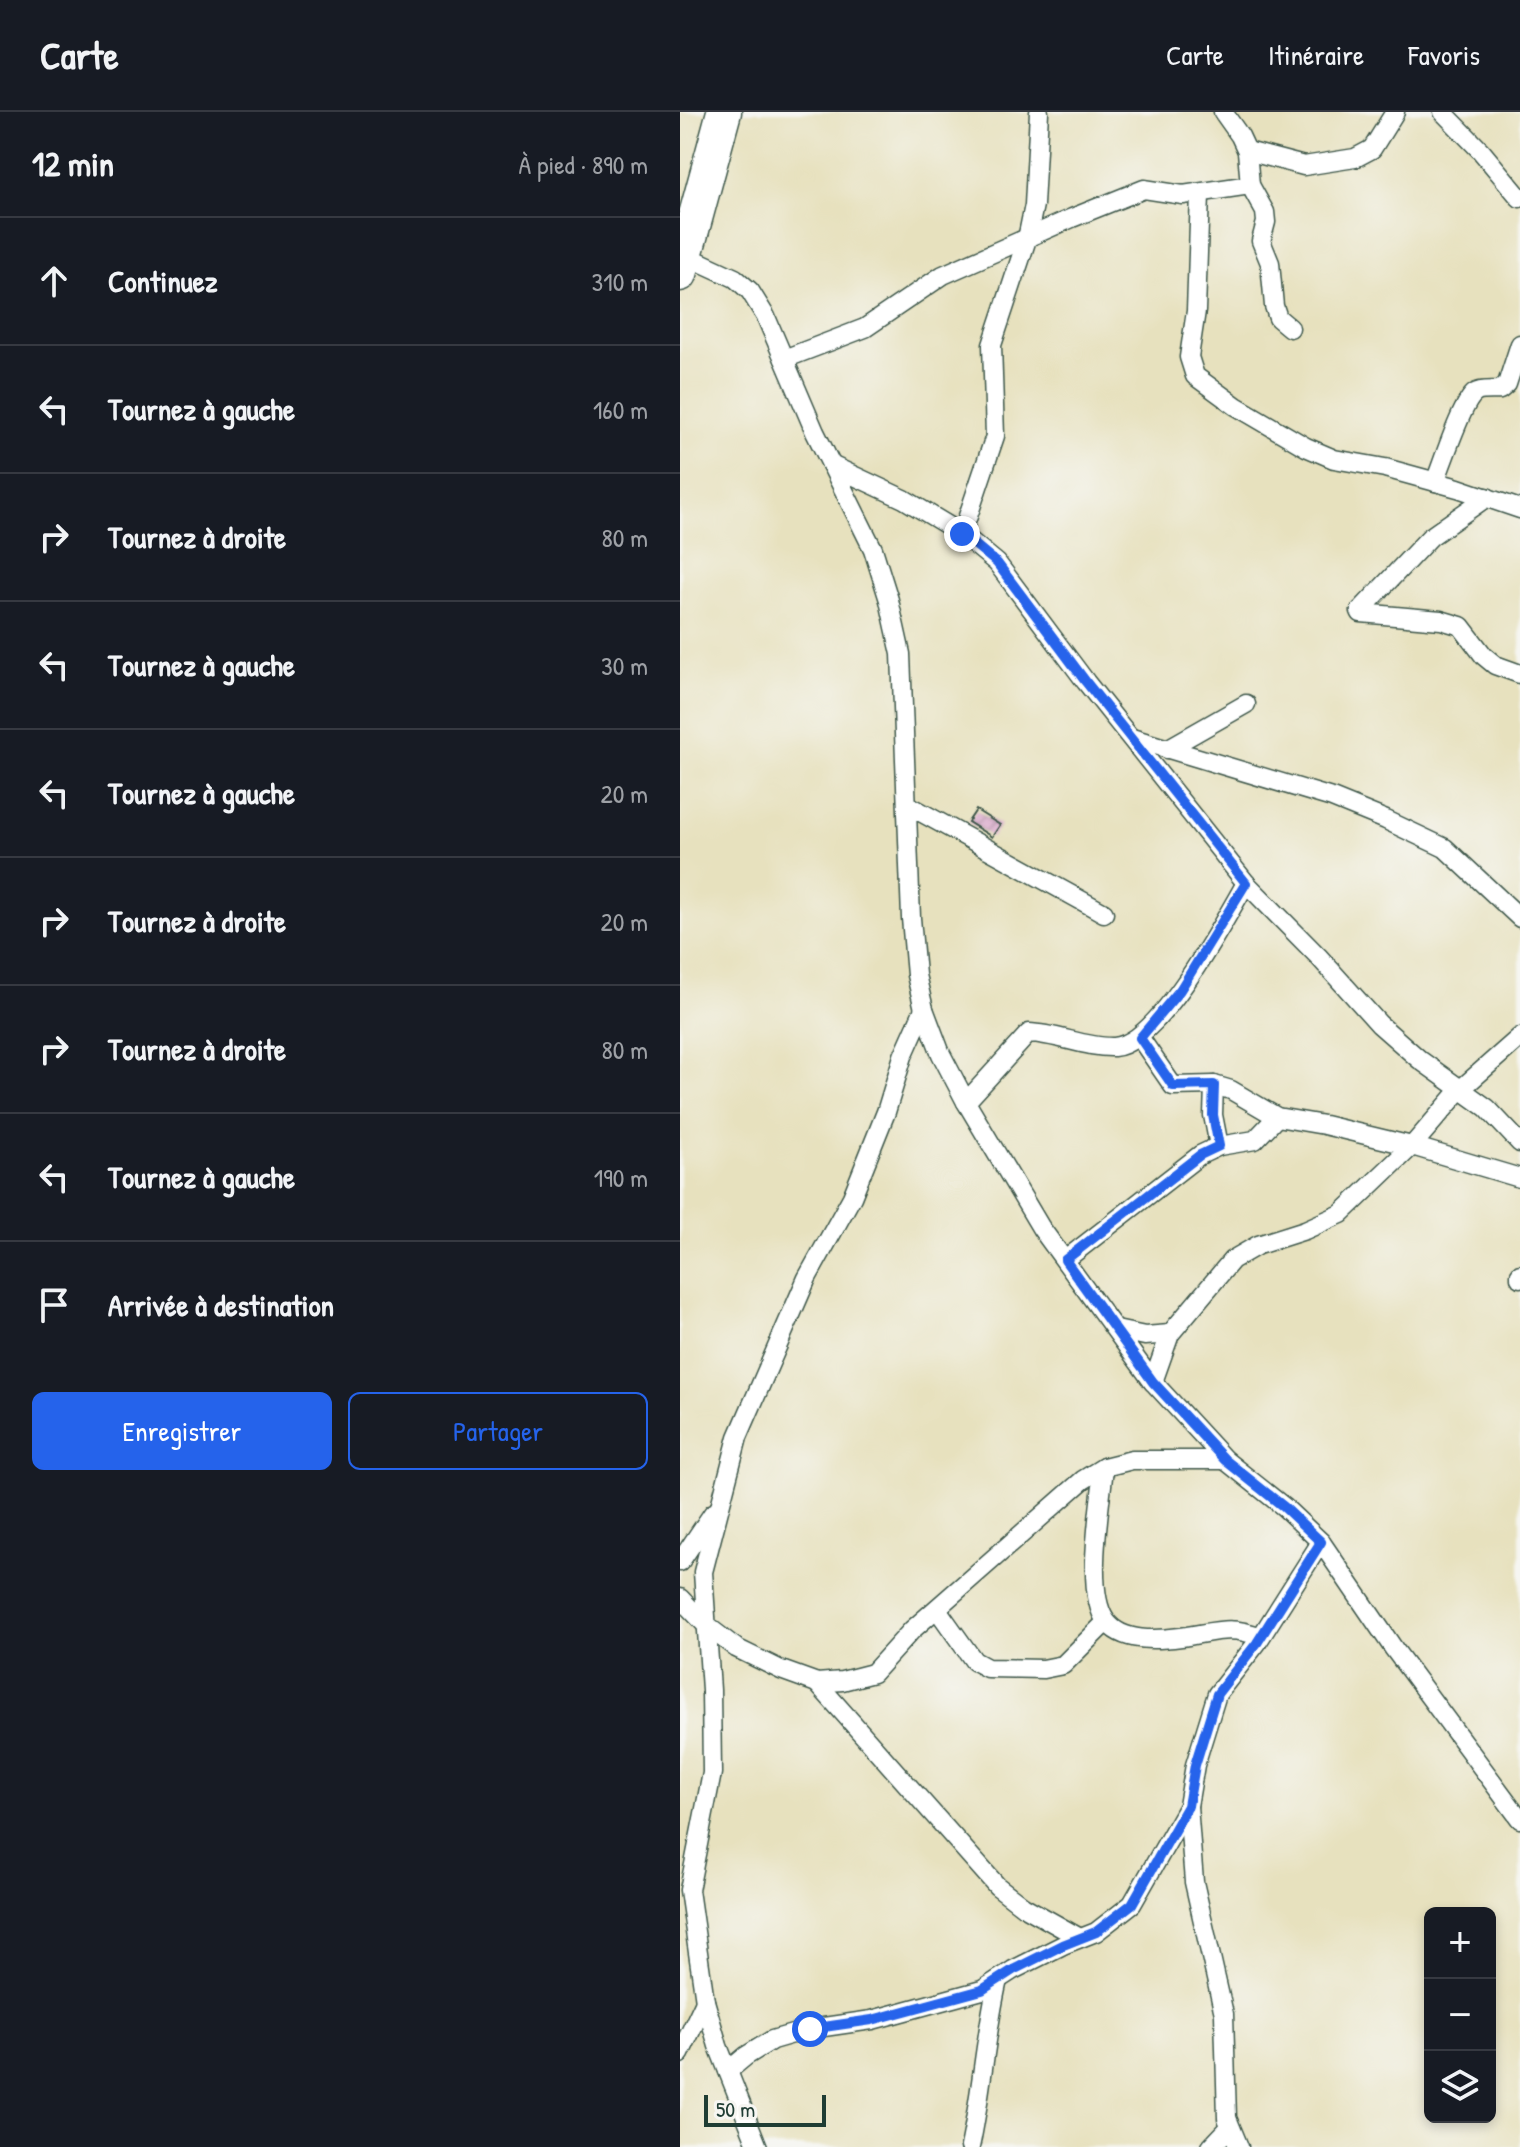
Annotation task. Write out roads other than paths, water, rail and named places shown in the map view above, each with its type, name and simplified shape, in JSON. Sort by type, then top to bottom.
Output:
[{"type":"highway","points":[[683,264],[724,112]]},
{"type":"street","points":[[962,534],[995,436],[992,345],[1027,239],[1034,205],[1039,112]]},
{"type":"street","points":[[1223,112],[1247,151],[1250,185],[1265,212],[1261,241],[1270,263],[1274,306],[1278,318],[1290,328]]},
{"type":"street","points":[[1247,151],[1304,166],[1355,158],[1372,149],[1395,112]]},
{"type":"street","points":[[1443,112],[1520,198]]},
{"type":"street","points":[[784,359],[865,328],[943,275],[1144,189],[1183,195],[1250,185]]},
{"type":"street","points":[[1200,194],[1196,311],[1189,357],[1195,376],[1236,406],[1306,447],[1334,459],[1435,482],[1520,509]]},
{"type":"street","points":[[683,264],[735,278],[750,291],[766,317],[831,465],[873,549],[901,654],[916,975],[924,1009],[941,1054],[966,1102],[1041,1228],[1153,1382],[1225,1460],[1284,1507],[1321,1542],[1394,1649],[1520,1819]]},
{"type":"street","points":[[1435,482],[1468,403],[1478,392],[1500,390],[1507,384],[1520,344]]},
{"type":"street","points":[[831,465],[904,499],[962,534],[997,563],[1086,682],[1246,883],[1379,1024],[1420,1060],[1487,1108],[1520,1143]]},
{"type":"street","points":[[1487,497],[1430,537],[1360,611],[1441,620],[1461,626],[1495,665],[1520,674]]},
{"type":"street","points":[[1167,749],[1246,704]]},
{"type":"street","points":[[1132,738],[1332,798],[1445,848],[1520,918]]},
{"type":"street","points":[[908,805],[1104,913]]},
{"type":"street","points":[[966,1102],[1029,1033],[1101,1047],[1118,1047],[1140,1038],[1180,990],[1246,883]]},
{"type":"street","points":[[758,2147],[718,2046],[705,2001],[684,1893],[712,1773],[711,1690],[703,1572],[738,1437],[807,1278],[852,1197],[886,1112],[903,1056],[924,1009]]},
{"type":"street","points":[[1153,1382],[1170,1334],[1232,1260],[1258,1245],[1341,1214],[1412,1146],[1461,1089],[1520,1037]]},
{"type":"street","points":[[1140,1038],[1173,1086],[1214,1085],[1231,1090],[1277,1117],[1412,1146],[1520,1178]]},
{"type":"street","points":[[1214,1085],[1213,1115],[1219,1146]]},
{"type":"street","points":[[1065,1260],[1200,1155],[1219,1146],[1255,1140],[1277,1117]]},
{"type":"street","points":[[1116,1330],[1145,1336],[1170,1334]]},
{"type":"street","points":[[817,1683],[842,1681],[873,1673],[912,1630],[1083,1480],[1104,1467],[1132,1460],[1225,1460]]},
{"type":"street","points":[[1104,1467],[1095,1569],[1099,1606],[1106,1622],[1118,1632],[1136,1638],[1176,1637],[1237,1629],[1260,1637]]},
{"type":"street","points":[[680,1562],[721,1501]]},
{"type":"street","points":[[1239,2147],[1229,2128],[1224,2014],[1194,1882],[1188,1806],[1195,1765],[1217,1694],[1260,1637],[1321,1542]]},
{"type":"street","points":[[680,1598],[707,1626],[736,1648],[817,1683],[997,1886],[1023,1906],[1080,1938]]},
{"type":"street","points":[[937,1609],[974,1661],[987,1668],[1043,1669],[1063,1665],[1106,1622]]},
{"type":"street","points":[[728,2071],[772,2040],[810,2029],[872,2020],[982,1990],[1096,1932],[1132,1904],[1188,1806]]},
{"type":"street","points":[[970,2147],[980,2102],[988,2023],[998,1980]]},
{"type":"street","points":[[705,2001],[683,2048],[718,2046]]},
{"type":"street","points":[[1211,2147],[1229,2128]]}]
